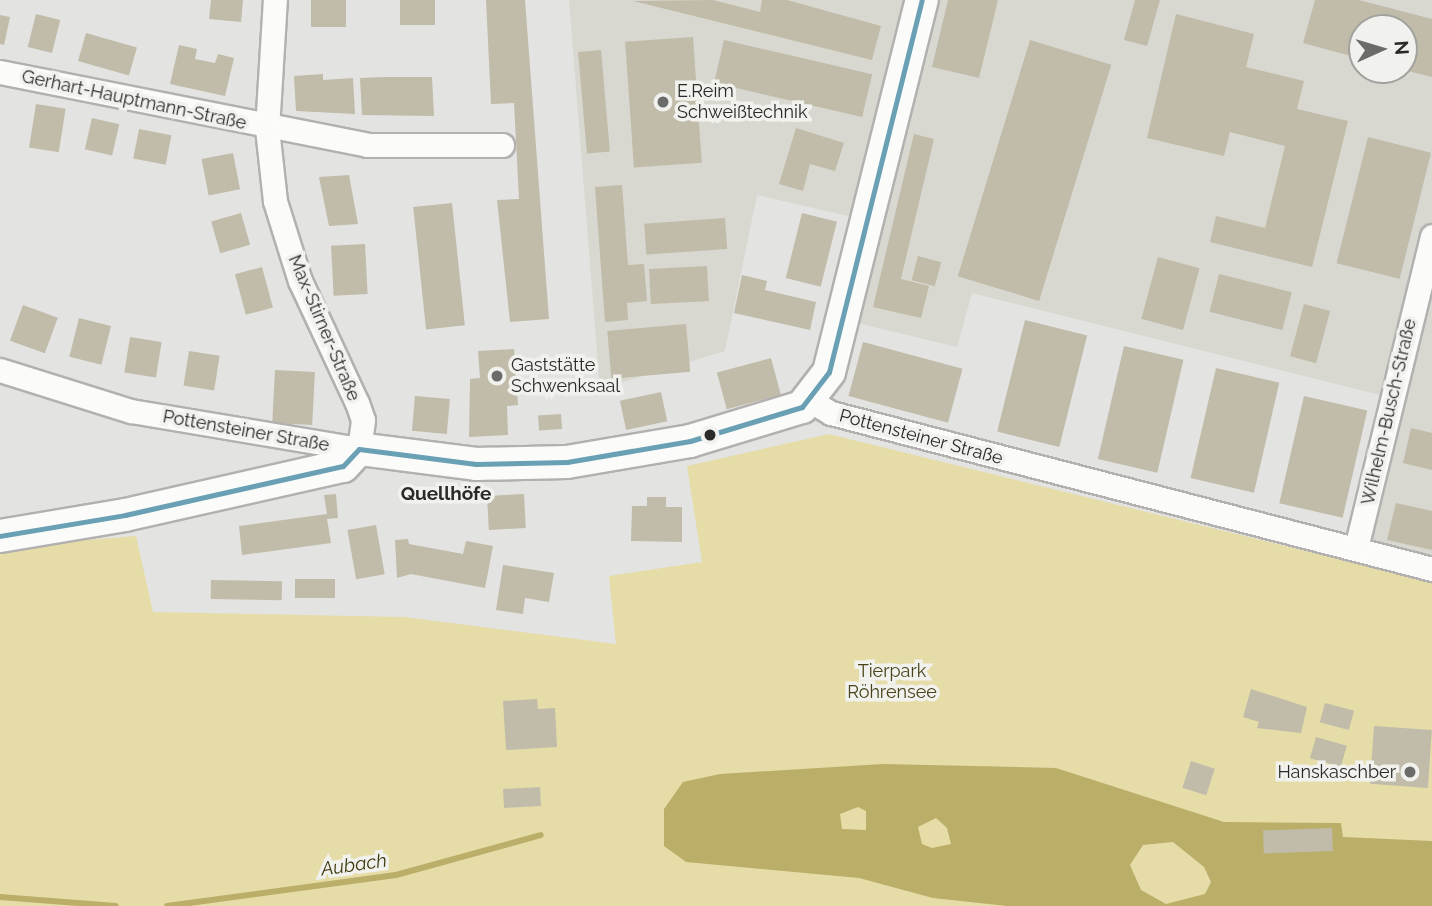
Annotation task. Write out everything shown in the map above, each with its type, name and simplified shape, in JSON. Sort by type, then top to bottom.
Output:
[{"type":"main road","points":[[811,401],[830,372],[842,329],[922,0]]},
{"type":"main road","name":"Pottensteiner Straße","points":[[359,449],[476,464],[567,462],[690,441],[811,401]]},
{"type":"main road","points":[[0,536],[125,515],[343,466],[359,449]]},
{"type":"street","name":"Max-Stirner-Straße","points":[[275,0],[267,129],[275,201],[300,281],[363,420],[359,449]]},
{"type":"street","name":"Gerhart-Hauptmann-Straße","points":[[0,72],[267,129],[367,145],[502,145]]},
{"type":"street","name":"Wilhelm-Busch-Straße","points":[[1356,548],[1432,236]]},
{"type":"street","name":"Pottensteiner Straße","points":[[0,370],[131,411],[359,449]]},
{"type":"street","name":"Pottensteiner Straße","points":[[811,401],[831,413],[1432,569]]},
{"type":"shaded area","points":[[569,0],[1432,0],[1432,582],[1343,559],[1380,395],[972,293],[957,347],[853,322],[878,223],[757,195],[725,351],[600,389]]},
{"type":"shaded area","points":[[883,764],[1056,768],[1224,822],[1341,823],[1343,837],[1432,841],[1432,906],[1007,906],[933,898],[859,878],[686,862],[664,846],[664,809],[683,782],[720,774]],"holes":[[[858,807],[866,811],[866,830],[842,829],[840,814]],[[936,818],[947,828],[951,844],[932,848],[922,844],[918,827]],[[1173,842],[1204,867],[1211,882],[1205,894],[1166,904],[1141,890],[1130,865],[1143,845]]]},
{"type":"green space","name":"Tierpark Röhrensee","points":[[829,434],[1432,582],[1432,906],[0,906],[0,547],[136,536],[153,612],[404,617],[616,644],[609,576],[702,562],[687,466]]},
{"type":"building","points":[[211,0],[243,0],[241,22],[209,19]]},
{"type":"building","points":[[311,0],[346,0],[346,27],[311,27]]},
{"type":"building","points":[[400,0],[435,0],[435,25],[400,25]]},
{"type":"building","points":[[486,0],[525,0],[549,319],[510,322],[497,200],[519,199],[514,103],[491,104]]},
{"type":"building","points":[[713,0],[760,12],[762,0],[787,0],[881,26],[872,60],[633,1]]},
{"type":"building","points":[[948,0],[998,0],[979,78],[932,67]]},
{"type":"building","points":[[1135,0],[1160,0],[1147,46],[1124,40]]},
{"type":"building","points":[[1315,0],[1359,0],[1413,14],[1348,14],[1348,55],[1303,43]]},
{"type":"building","points":[[36,14],[60,20],[52,53],[28,47]]},
{"type":"building","points":[[1176,14],[1254,34],[1246,67],[1304,81],[1297,109],[1348,121],[1312,267],[1210,242],[1216,216],[1265,228],[1285,146],[1230,132],[1224,156],[1147,138]]},
{"type":"building","points":[[0,15],[10,17],[4,45],[0,44]]},
{"type":"building","points":[[1418,15],[1432,19],[1432,77],[1418,74]]},
{"type":"building","points":[[86,33],[137,48],[129,75],[78,61]]},
{"type":"building","name":"E.Reim Schweißtechnik","points":[[693,37],[702,163],[634,167],[625,42]]},
{"type":"building","points":[[724,40],[872,74],[862,117],[714,83]]},
{"type":"building","points":[[1030,40],[1111,65],[1039,301],[958,276]]},
{"type":"building","points":[[179,45],[197,49],[195,59],[215,63],[218,54],[234,58],[225,96],[170,84]]},
{"type":"building","points":[[601,50],[610,152],[587,154],[578,52]]},
{"type":"building","points":[[323,74],[323,80],[353,78],[355,114],[296,111],[294,76]]},
{"type":"building","points":[[432,77],[434,116],[362,115],[360,78]]},
{"type":"building","points":[[36,104],[66,109],[59,152],[29,147]]},
{"type":"building","points":[[92,118],[119,124],[112,155],[85,149]]},
{"type":"building","points":[[796,128],[844,143],[835,171],[810,164],[803,191],[779,184]]},
{"type":"building","points":[[139,129],[171,135],[166,165],[133,158]]},
{"type":"building","points":[[914,134],[934,139],[901,279],[929,286],[921,318],[873,307]]},
{"type":"building","points":[[1368,137],[1431,153],[1400,279],[1337,263]]},
{"type":"building","points":[[233,153],[240,189],[209,195],[202,159]]},
{"type":"building","points":[[349,175],[358,224],[329,226],[319,177]]},
{"type":"building","points":[[622,185],[628,265],[644,264],[647,301],[627,303],[628,320],[605,322],[595,187]]},
{"type":"building","points":[[452,203],[465,325],[426,329],[413,207]]},
{"type":"building","points":[[241,213],[250,245],[220,253],[211,222]]},
{"type":"building","points":[[802,213],[837,222],[821,287],[786,278]]},
{"type":"building","points":[[725,218],[727,249],[646,255],[644,224]]},
{"type":"building","points":[[365,244],[368,294],[334,296],[331,246]]},
{"type":"building","points":[[918,256],[941,262],[935,286],[912,280]]},
{"type":"building","points":[[1158,257],[1200,268],[1183,330],[1141,319]]},
{"type":"building","points":[[707,266],[709,301],[651,304],[649,269]]},
{"type":"building","points":[[262,267],[273,308],[246,315],[235,274]]},
{"type":"building","points":[[1219,274],[1292,292],[1282,330],[1210,312]]},
{"type":"building","points":[[742,275],[767,281],[765,290],[816,302],[810,330],[734,313]]},
{"type":"building","points":[[1304,304],[1330,311],[1316,363],[1290,356]]},
{"type":"building","points":[[23,305],[58,318],[45,353],[10,341]]},
{"type":"building","points":[[79,318],[111,326],[101,365],[69,357]]},
{"type":"building","points":[[1025,320],[1087,335],[1059,447],[997,432]]},
{"type":"building","points":[[686,324],[690,372],[611,379],[607,331]]},
{"type":"building","points":[[130,337],[162,342],[156,378],[124,373]]},
{"type":"building","points":[[863,342],[962,369],[948,423],[849,396]]},
{"type":"building","points":[[1124,346],[1183,360],[1157,473],[1098,459]]},
{"type":"building","points":[[514,349],[518,405],[507,406],[508,435],[469,437],[470,379],[480,378],[478,351]]},
{"type":"building","points":[[189,351],[220,356],[214,390],[184,386]]},
{"type":"building","points":[[771,358],[781,395],[727,409],[717,372]]},
{"type":"building","points":[[1216,368],[1279,383],[1254,493],[1191,478]]},
{"type":"building","points":[[275,370],[315,372],[312,425],[272,423]]},
{"type":"building","points":[[661,392],[667,421],[626,430],[620,401]]},
{"type":"building","points":[[415,396],[450,399],[447,434],[412,431]]},
{"type":"building","points":[[1304,396],[1367,411],[1343,518],[1279,503]]},
{"type":"building","points":[[561,414],[562,429],[539,431],[538,416]]},
{"type":"building","points":[[1411,428],[1432,433],[1432,470],[1403,463]]},
{"type":"building","points":[[336,494],[338,518],[327,519],[331,543],[242,555],[239,526],[327,514],[324,495]]},
{"type":"building","points":[[524,494],[526,528],[489,530],[487,496]]},
{"type":"building","points":[[647,497],[666,497],[666,507],[682,507],[682,542],[631,541],[632,506],[647,506]]},
{"type":"building","points":[[1396,503],[1432,511],[1432,550],[1387,540]]},
{"type":"building","points":[[376,525],[385,574],[356,579],[347,530]]},
{"type":"building","points":[[408,539],[409,544],[463,554],[466,541],[493,546],[485,588],[411,574],[397,578],[395,540]]},
{"type":"building","points":[[503,565],[554,573],[549,602],[525,598],[523,614],[496,610]]},
{"type":"building","points":[[295,579],[335,579],[335,598],[295,598]]},
{"type":"building","points":[[211,580],[282,581],[282,600],[211,599]]},
{"type":"building","points":[[1251,689],[1307,707],[1301,733],[1257,728],[1259,722],[1243,717]]},
{"type":"building","points":[[537,699],[538,709],[555,708],[557,747],[506,750],[503,701]]},
{"type":"building","points":[[1325,703],[1354,711],[1349,730],[1320,722]]},
{"type":"building","points":[[1374,726],[1432,730],[1428,788],[1370,784]]},
{"type":"building","points":[[1316,737],[1347,746],[1341,767],[1310,758]]},
{"type":"building","points":[[1191,761],[1215,769],[1206,795],[1182,788]]},
{"type":"building","points":[[540,787],[541,806],[504,808],[503,789]]},
{"type":"building","points":[[1332,828],[1333,851],[1264,853],[1263,830]]},
{"type":"waterway","name":"Aubach","points":[[167,906],[396,875],[541,835]]},
{"type":"waterway","name":"Aubach","points":[[0,897],[116,906]]},
{"type":"transit line","points":[[0,536],[125,515],[343,466],[359,449],[476,464],[567,462],[690,441],[802,407],[829,372],[922,0]]},
{"type":"place","name":"E.Reim Schweißtechnik","points":[[663,102]]},
{"type":"place","name":"Gaststätte Schwenksaal","points":[[497,376]]},
{"type":"place","name":"Hanskaschber","points":[[1410,772]]},
{"type":"district","name":"Quellhöfe","points":[[446,494]]}]
